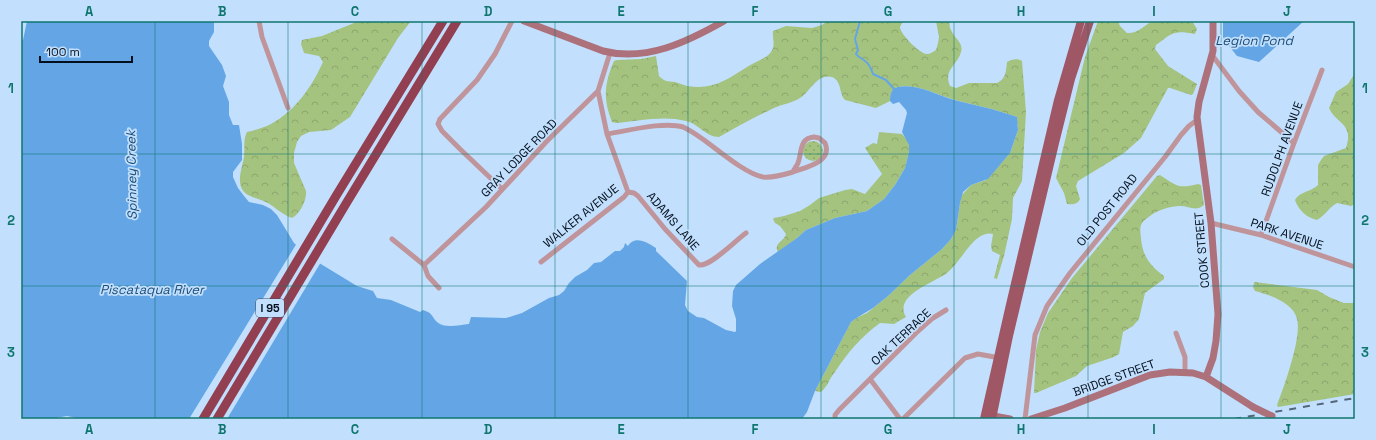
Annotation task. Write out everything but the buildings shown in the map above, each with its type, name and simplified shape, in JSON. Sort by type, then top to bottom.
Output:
[{"type":"highway","name":"I 95","points":[[203,419],[336,196],[443,21]]},
{"type":"highway","name":"I 95","points":[[217,419],[346,202],[457,21]]},
{"type":"main road","points":[[524,21],[588,46],[610,53],[620,54],[640,54],[667,48],[689,40],[724,21]]},
{"type":"main road","points":[[988,417],[1058,100],[1081,21]]},
{"type":"main road","points":[[988,417],[996,398],[1001,358],[1071,79],[1090,21]]},
{"type":"main road","points":[[1197,120],[1199,102],[1212,55],[1213,21]]},
{"type":"main road","name":"COOK STREET","points":[[1197,120],[1211,223],[1218,314],[1218,331],[1213,358],[1206,377]]},
{"type":"main road","name":"BRIDGE STREET","points":[[1030,419],[1065,408],[1150,375],[1170,372],[1185,372],[1206,377],[1254,407],[1275,418]]},
{"type":"main road","points":[[988,417],[1010,419]]},
{"type":"street","points":[[259,21],[262,37],[288,108]]},
{"type":"street","points":[[502,189],[442,131],[438,124],[440,119],[477,80],[495,54],[512,21]]},
{"type":"street","name":"GRAY LODGE ROAD","points":[[424,265],[486,207],[547,141],[598,91],[610,53]]},
{"type":"street","points":[[1212,55],[1258,112],[1294,143]]},
{"type":"street","name":"RUDOLPH AVENUE","points":[[1261,235],[1322,70]]},
{"type":"street","name":"WALKER AVENUE","points":[[541,262],[624,197],[628,192],[607,134],[598,91]]},
{"type":"street","name":"OLD POST ROAD","points":[[1025,419],[1035,335],[1047,306],[1070,273],[1165,157],[1181,135],[1197,120]]},
{"type":"street","points":[[607,134],[664,125],[683,127],[748,171],[759,176],[776,177],[793,172],[823,159],[827,152],[825,143],[819,138],[814,137],[806,140],[801,147],[798,163],[793,172]]},
{"type":"street","name":"ADAMS LANE","points":[[628,192],[634,193],[638,196],[665,229],[688,252],[697,264],[702,266],[714,259],[746,233]]},
{"type":"street","name":"PARK AVENUE","points":[[1211,223],[1261,235],[1355,267]]},
{"type":"street","points":[[392,239],[424,265],[431,281],[439,288]]},
{"type":"street","name":"OAK TERRACE","points":[[835,419],[835,415],[839,410],[921,328],[946,310]]},
{"type":"street","points":[[1176,333],[1185,357],[1185,372]]},
{"type":"street","points":[[903,419],[965,358],[978,354],[1001,358]]},
{"type":"street","name":"OAK TERRACE","points":[[870,379],[900,419]]},
{"type":"green space","points":[[1156,20],[1192,21],[1197,29],[1195,34],[1182,32],[1174,33],[1156,45],[1155,49],[1168,66],[1197,84],[1193,94],[1191,95],[1168,88],[1141,138],[1124,153],[1078,181],[1076,186],[1080,199],[1075,204],[1067,204],[1064,193],[1056,178],[1085,57],[1098,21],[1118,21],[1120,26],[1127,33],[1131,33],[1138,31]]},
{"type":"green space","points":[[359,21],[411,21],[398,38],[350,117],[331,130],[309,132],[301,136],[297,142],[294,153],[294,163],[306,191],[306,195],[300,210],[292,218],[289,217],[268,203],[248,195],[241,187],[240,178],[247,132],[271,124],[288,112],[302,98],[313,81],[323,62],[319,56],[304,53],[301,44],[302,40],[322,36]]},
{"type":"green space","points":[[827,21],[903,21],[900,27],[903,34],[915,47],[927,54],[936,50],[938,43],[939,37],[936,21],[949,21],[950,29],[960,43],[962,49],[948,75],[950,86],[956,88],[969,83],[997,83],[1004,77],[1007,62],[1014,59],[1019,59],[1022,61],[1026,112],[1022,181],[1013,198],[1012,219],[1004,256],[997,279],[994,278],[1000,255],[992,251],[991,246],[993,234],[988,233],[975,240],[947,273],[917,290],[910,296],[905,302],[903,309],[906,317],[894,324],[880,323],[861,339],[845,358],[821,392],[815,391],[851,322],[867,313],[888,296],[910,275],[942,249],[951,239],[956,230],[961,196],[971,185],[986,180],[1010,153],[1018,130],[1017,117],[912,86],[894,89],[891,92],[890,101],[876,108],[845,100],[837,81],[832,77],[827,77],[818,80],[804,95],[797,100],[774,108],[719,137],[710,135],[691,123],[678,119],[660,118],[616,123],[612,122],[607,106],[606,92],[608,77],[614,61],[617,60],[641,59],[656,56],[659,76],[665,80],[687,86],[705,87],[726,80],[763,59],[771,52],[773,47],[773,31],[786,26],[812,28],[822,25]]},
{"type":"green space","points":[[1355,73],[1355,204],[1351,206],[1337,203],[1317,220],[1303,213],[1295,200],[1303,193],[1318,185],[1318,165],[1324,156],[1346,148],[1348,134],[1346,129],[1344,125],[1332,114],[1329,108],[1336,92],[1348,84]]},
{"type":"green space","points":[[879,132],[902,134],[908,141],[909,145],[905,168],[895,185],[884,199],[867,211],[835,218],[806,230],[778,252],[778,244],[786,234],[780,226],[775,223],[774,218],[800,211],[819,198],[845,190],[852,189],[865,194],[882,174],[865,148],[873,143],[877,144]]},
{"type":"green space","points":[[813,141],[820,144],[823,151],[820,158],[813,161],[806,158],[803,151],[806,144]]},
{"type":"green space","points":[[1160,175],[1178,186],[1201,185],[1204,205],[1198,208],[1176,206],[1167,208],[1158,211],[1142,223],[1140,232],[1143,250],[1148,260],[1164,276],[1164,279],[1145,293],[1139,319],[1133,326],[1123,332],[1119,354],[1087,366],[1076,376],[1034,393],[1036,350],[1040,332],[1048,313],[1072,278],[1157,176]]},
{"type":"green space","points":[[1255,282],[1317,290],[1344,303],[1355,303],[1355,394],[1278,407],[1277,405],[1288,375],[1295,349],[1298,327],[1297,319],[1291,308],[1280,300],[1255,291],[1253,287]]},
{"type":"water","name":"Piscataqua River","points":[[27,21],[214,21],[214,32],[209,41],[209,46],[222,65],[226,76],[223,86],[229,102],[229,115],[233,125],[239,125],[242,144],[242,160],[233,172],[233,177],[244,196],[249,202],[263,205],[271,209],[277,215],[294,243],[311,258],[357,286],[373,291],[377,298],[391,300],[420,312],[423,310],[426,311],[437,322],[448,326],[469,324],[471,317],[506,318],[522,313],[549,298],[559,295],[575,277],[587,270],[594,263],[601,262],[615,251],[620,251],[624,247],[625,243],[628,246],[634,241],[638,240],[656,248],[656,251],[687,281],[685,305],[688,311],[697,317],[704,318],[726,330],[735,332],[736,319],[732,306],[733,291],[736,285],[760,264],[806,230],[835,218],[867,211],[884,199],[895,185],[905,168],[909,145],[902,132],[907,113],[899,102],[893,104],[890,101],[892,90],[898,87],[912,86],[951,99],[1009,114],[1017,117],[1018,130],[1010,153],[988,179],[971,185],[963,192],[956,230],[951,239],[942,249],[910,275],[888,296],[851,322],[815,391],[807,412],[802,419],[81,419],[67,416],[50,419],[21,419],[21,40],[23,40]]},
{"type":"water","name":"Legion Pond","points":[[1223,21],[1304,21],[1259,62],[1237,56],[1223,37]]},
{"type":"pier","points":[[297,243],[312,257],[321,262],[227,419],[189,419]]},
{"type":"waterway","points":[[860,21],[855,39],[858,50],[856,54],[868,64],[873,74],[886,80],[894,89]]},
{"type":"railway","points":[[1234,419],[1355,398]]},
{"type":"water label","name":"Spinney Creek","points":[[131,175]]}]
